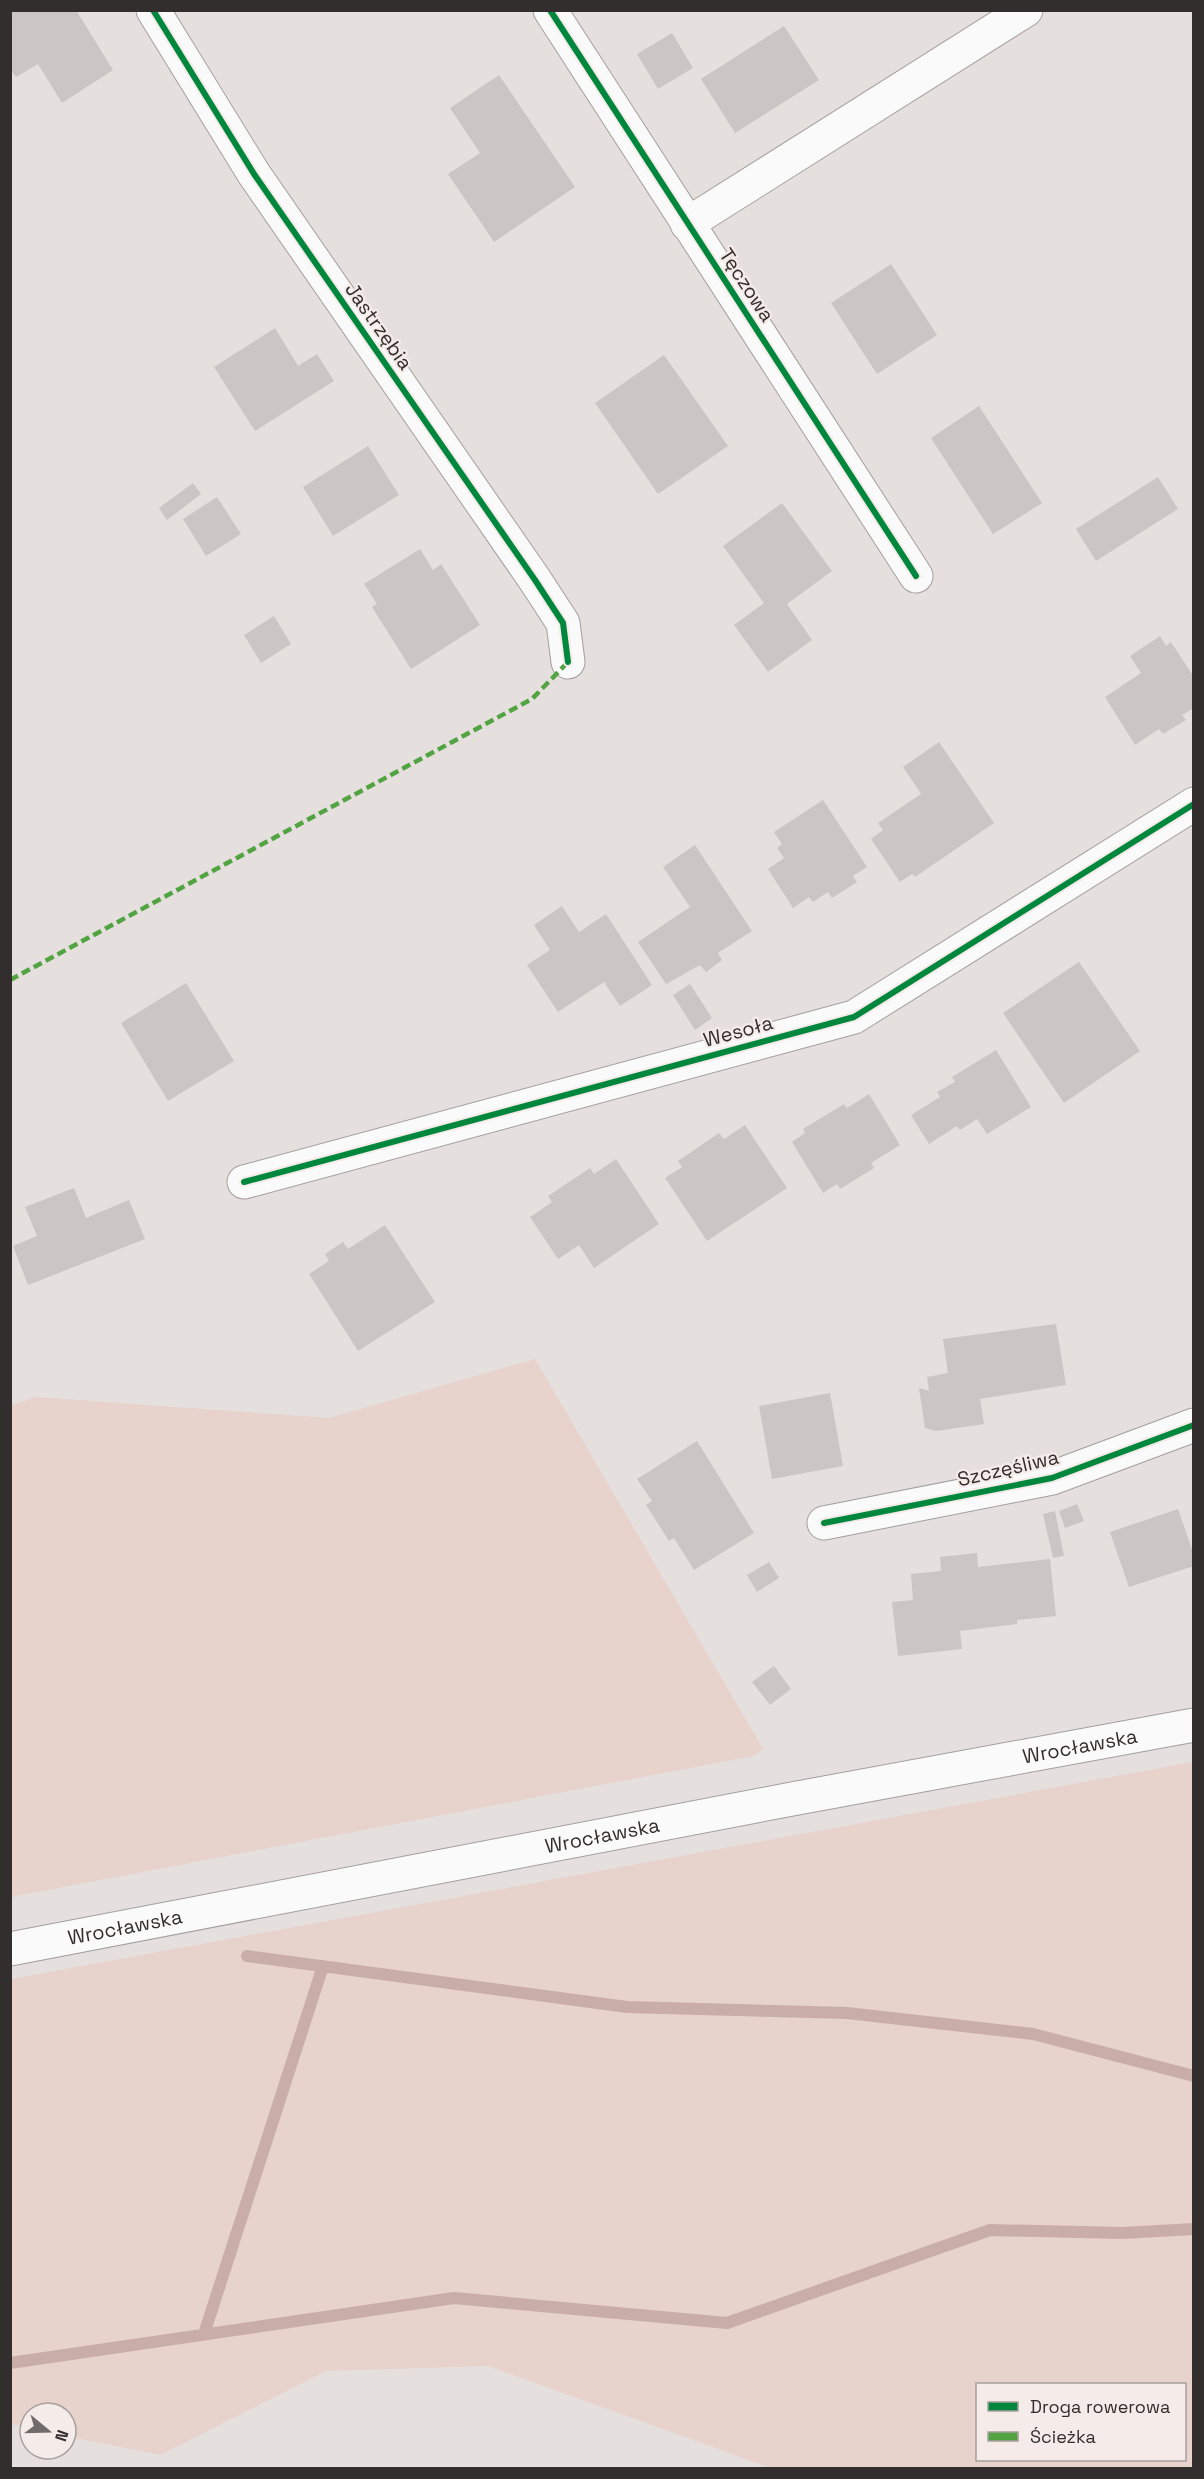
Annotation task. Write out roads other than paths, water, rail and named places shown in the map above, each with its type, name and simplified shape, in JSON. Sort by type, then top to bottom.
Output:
[{"type":"street","name":"Jastrzębia","points":[[153,10],[254,174],[563,623],[568,662]]},
{"type":"street","name":"Tęczowa","points":[[550,10],[916,576]]},
{"type":"street","points":[[687,224],[1026,10]]},
{"type":"street","name":"Wesoła","points":[[244,1182],[854,1017],[1194,804]]},
{"type":"street","name":"Szczęśliwa","points":[[824,1523],[1052,1478],[1194,1425]]},
{"type":"street","name":"Wrocławska","points":[[10,1949],[792,1799],[1194,1725]]},
{"type":"waterway","points":[[247,1956],[627,2007],[847,2013],[1033,2034],[1194,2076]]},
{"type":"waterway","points":[[204,2334],[323,1966]]},
{"type":"waterway","points":[[10,2363],[454,2298],[727,2323],[990,2230],[1123,2233],[1194,2229]]}]
